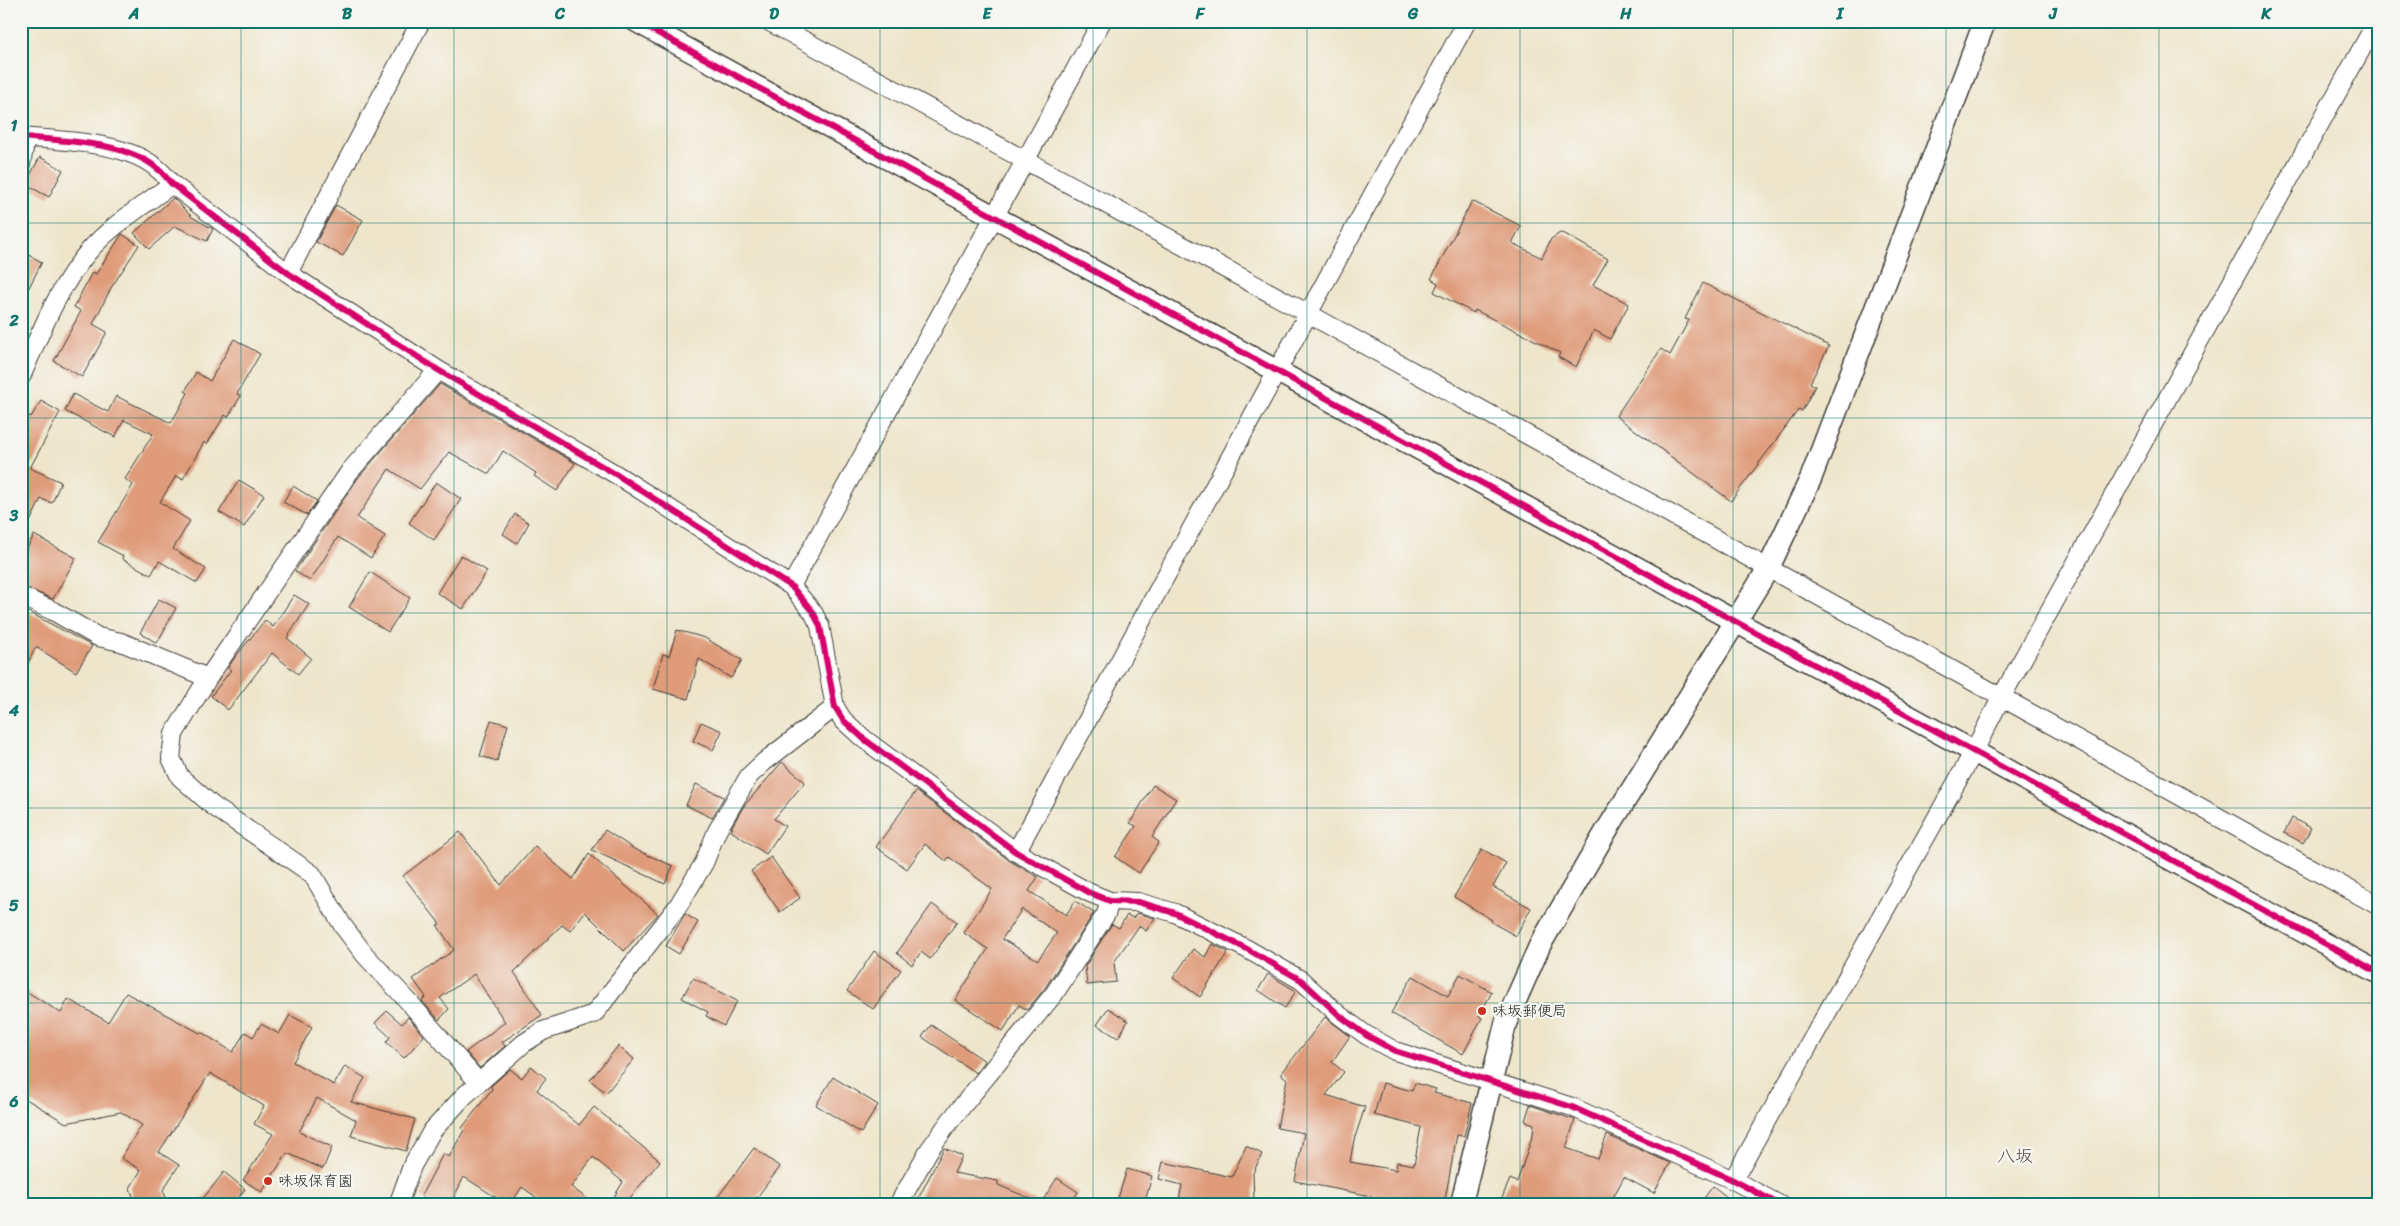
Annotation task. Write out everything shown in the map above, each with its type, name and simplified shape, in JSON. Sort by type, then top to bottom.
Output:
[{"type":"street","points":[[288,273],[421,21]]},
{"type":"street","points":[[636,21],[2379,973]]},
{"type":"street","points":[[768,21],[1306,313],[2379,906]]},
{"type":"street","points":[[791,586],[996,218],[1102,21]]},
{"type":"street","points":[[1016,852],[1306,313],[1467,21]]},
{"type":"street","points":[[1461,1205],[1490,1080],[1506,1022],[1540,946],[1605,833],[1768,569],[1811,478],[1985,21]]},
{"type":"street","points":[[1733,1180],[1974,753],[2001,698],[2377,21]]},
{"type":"street","points":[[21,164],[24,137],[76,142],[125,152],[144,160],[159,169],[172,184],[288,273],[438,370],[616,475],[791,586],[808,605],[820,626],[835,707],[843,720],[864,739],[1016,852],[1090,893],[1110,901],[1138,902],[1190,919],[1301,980],[1339,1015],[1366,1035],[1388,1047],[1572,1107],[1733,1180],[1780,1205]]},
{"type":"street","points":[[21,377],[51,309],[88,252],[105,235],[172,184]]},
{"type":"street","points":[[438,370],[350,471],[208,678],[174,734],[171,758],[180,777],[214,806],[312,874],[344,926],[365,955],[409,1002],[479,1084]]},
{"type":"street","points":[[21,596],[53,611],[98,637],[121,642],[208,678]]},
{"type":"street","points":[[398,1205],[412,1166],[432,1131],[524,1043],[543,1031],[594,1014],[678,906],[704,863],[717,831],[749,776],[764,762],[835,707]]},
{"type":"street","points":[[898,1205],[929,1150],[950,1121],[1054,994],[1106,914],[1110,901]]},
{"type":"building","points":[[40,157],[63,170],[49,197],[25,184]]},
{"type":"building","points":[[173,198],[192,217],[213,229],[207,241],[175,226],[149,249],[134,233]]},
{"type":"building","points":[[1472,201],[1521,226],[1512,243],[1542,258],[1551,239],[1560,233],[1565,234],[1608,259],[1593,285],[1629,304],[1610,339],[1594,330],[1576,367],[1558,357],[1560,353],[1475,310],[1474,313],[1434,292],[1438,283],[1431,279]]},
{"type":"building","points":[[336,205],[363,220],[343,256],[316,242]]},
{"type":"building","points":[[122,234],[139,245],[111,288],[93,324],[107,332],[82,377],[54,361],[81,311],[74,307],[92,272],[96,274]]},
{"type":"building","points":[[21,251],[42,262],[21,303]]},
{"type":"building","points":[[1703,283],[1829,346],[1810,383],[1815,386],[1802,411],[1799,409],[1731,501],[1616,416],[1661,349],[1670,355],[1689,320],[1685,319]]},
{"type":"building","points":[[234,339],[260,354],[237,394],[241,396],[228,417],[225,415],[207,444],[204,442],[183,479],[176,476],[160,502],[190,521],[173,549],[206,569],[197,583],[159,561],[151,575],[122,559],[123,556],[98,542],[133,485],[125,479],[153,434],[124,420],[115,437],[65,411],[73,394],[108,412],[116,396],[171,423],[188,393],[185,391],[196,372],[210,381]]},
{"type":"building","points":[[440,384],[575,463],[557,491],[534,476],[536,473],[503,451],[489,474],[449,452],[420,489],[389,469],[357,518],[385,536],[371,558],[338,537],[310,581],[295,571],[358,478]]},
{"type":"building","points":[[41,401],[60,412],[30,468],[61,482],[52,503],[41,499],[21,540],[21,411],[31,417]]},
{"type":"building","points":[[239,480],[264,495],[244,527],[219,512]]},
{"type":"building","points":[[436,482],[461,499],[434,540],[409,523]]},
{"type":"building","points":[[293,486],[317,501],[307,515],[283,502]]},
{"type":"building","points":[[515,514],[529,523],[517,543],[503,534]]},
{"type":"building","points":[[34,535],[76,558],[53,599],[21,586],[21,559]]},
{"type":"building","points":[[461,555],[487,571],[463,609],[437,593]]},
{"type":"building","points":[[370,572],[410,598],[388,632],[349,607]]},
{"type":"building","points":[[294,595],[309,604],[287,638],[311,658],[298,674],[272,653],[228,710],[211,696],[231,670],[228,668],[233,660],[265,620],[273,627]]},
{"type":"building","points":[[159,599],[176,608],[157,643],[140,633]]},
{"type":"building","points":[[21,608],[92,646],[76,672],[36,647],[21,676]]},
{"type":"building","points":[[677,630],[705,638],[742,660],[731,678],[699,659],[688,699],[653,689],[663,654],[669,656]]},
{"type":"building","points":[[491,720],[508,725],[497,761],[480,756]]},
{"type":"building","points":[[701,722],[722,731],[713,750],[693,741]]},
{"type":"building","points":[[782,762],[805,782],[774,819],[785,826],[766,854],[731,831],[733,828],[731,828],[743,807]]},
{"type":"building","points":[[696,784],[724,797],[712,818],[686,805]]},
{"type":"building","points":[[1153,785],[1176,799],[1152,837],[1159,842],[1139,873],[1115,857],[1136,826],[1130,823]]},
{"type":"building","points":[[916,791],[1010,861],[1038,877],[1029,891],[1066,915],[1075,901],[1094,913],[1045,988],[1027,1010],[1019,1005],[1003,1031],[955,1000],[988,949],[964,933],[992,889],[949,857],[946,861],[925,844],[907,869],[876,847]],"holes":[[[1022,909],[1057,933],[1038,960],[1002,939]]]},
{"type":"building","points":[[2292,818],[2311,828],[2303,843],[2284,833]]},
{"type":"building","points":[[605,830],[634,849],[673,866],[665,884],[592,850]]},
{"type":"building","points":[[460,832],[501,885],[535,846],[573,879],[589,854],[658,914],[624,951],[585,912],[570,931],[562,925],[514,972],[542,1015],[502,1042],[505,1046],[480,1068],[466,1052],[505,1022],[474,974],[440,998],[449,1009],[439,1020],[422,1001],[426,997],[413,979],[454,950],[437,925],[440,924],[403,876]]},
{"type":"building","points":[[1482,849],[1506,863],[1493,887],[1531,908],[1516,936],[1454,897]]},
{"type":"building","points":[[771,857],[800,898],[780,912],[751,871]]},
{"type":"building","points":[[932,904],[957,922],[930,959],[921,952],[912,965],[897,953]]},
{"type":"building","points":[[1137,913],[1155,918],[1146,931],[1139,926],[1114,962],[1116,982],[1087,985],[1085,966],[1112,924],[1119,928],[1127,915],[1133,918]]},
{"type":"building","points":[[685,914],[698,922],[679,954],[666,946]]},
{"type":"building","points":[[1212,944],[1228,952],[1200,997],[1173,978],[1193,949],[1205,957]]},
{"type":"building","points":[[874,951],[901,970],[873,1009],[847,991]]},
{"type":"building","points":[[1268,974],[1296,991],[1285,1008],[1258,990]]},
{"type":"building","points":[[1460,974],[1492,992],[1479,1016],[1482,1018],[1463,1054],[1391,1013],[1413,976],[1448,996]]},
{"type":"building","points":[[693,978],[737,1001],[724,1026],[706,1016],[708,1012],[682,998]]},
{"type":"building","points":[[21,988],[61,1013],[68,999],[108,1022],[126,993],[201,1032],[233,1052],[245,1032],[253,1037],[261,1024],[279,1034],[290,1015],[312,1027],[293,1062],[334,1085],[345,1066],[365,1078],[351,1102],[415,1119],[406,1151],[351,1136],[356,1120],[317,1098],[299,1132],[332,1147],[323,1169],[287,1153],[262,1192],[243,1180],[273,1134],[254,1124],[264,1106],[210,1073],[159,1152],[179,1165],[163,1190],[169,1205],[136,1205],[130,1188],[141,1170],[121,1158],[142,1125],[121,1112],[66,1123],[21,1096]]},
{"type":"building","points":[[1108,1008],[1128,1021],[1118,1038],[1097,1025]]},
{"type":"building","points":[[387,1011],[402,1024],[408,1017],[424,1036],[404,1058],[386,1042],[390,1037],[375,1023]]},
{"type":"building","points":[[1325,1017],[1350,1036],[1332,1062],[1344,1072],[1326,1095],[1365,1107],[1354,1140],[1350,1162],[1396,1170],[1397,1162],[1414,1165],[1421,1127],[1374,1115],[1383,1083],[1412,1091],[1415,1083],[1436,1089],[1434,1093],[1472,1103],[1464,1136],[1457,1135],[1444,1205],[1404,1205],[1387,1202],[1386,1205],[1369,1205],[1371,1196],[1295,1181],[1304,1133],[1277,1128],[1287,1079],[1281,1074]]},
{"type":"building","points":[[931,1025],[985,1061],[976,1073],[922,1037]]},
{"type":"building","points":[[618,1046],[634,1059],[606,1093],[590,1080]]},
{"type":"building","points":[[531,1066],[546,1078],[537,1090],[579,1125],[594,1107],[660,1161],[624,1205],[609,1205],[623,1182],[593,1157],[571,1187],[596,1205],[547,1205],[522,1187],[510,1205],[508,1205],[464,1177],[450,1205],[438,1205],[421,1196],[443,1154],[449,1157],[464,1130],[462,1128],[492,1089],[491,1086],[510,1069],[522,1078]]},
{"type":"building","points":[[833,1077],[878,1105],[861,1133],[816,1105]]},
{"type":"building","points":[[1530,1105],[1575,1120],[1566,1148],[1598,1159],[1607,1135],[1670,1163],[1654,1193],[1624,1177],[1609,1205],[1499,1205],[1510,1179],[1517,1182],[1533,1134],[1534,1124],[1525,1121]]},
{"type":"building","points":[[1246,1146],[1262,1154],[1253,1173],[1254,1202],[1178,1205],[1182,1185],[1159,1179],[1163,1162],[1232,1177]]},
{"type":"building","points":[[754,1148],[780,1167],[751,1205],[712,1205]]},
{"type":"building","points":[[944,1148],[962,1156],[954,1173],[998,1181],[998,1185],[1041,1203],[1057,1178],[1078,1192],[1070,1205],[915,1205]]},
{"type":"building","points":[[1127,1169],[1152,1176],[1144,1205],[1116,1205]]},
{"type":"building","points":[[224,1172],[245,1189],[233,1205],[198,1205]]},
{"type":"building","points":[[1713,1186],[1737,1205],[1699,1205]]},
{"type":"cycle path","points":[[636,21],[2379,973]]},
{"type":"cycle path","points":[[21,137],[93,144],[130,153],[146,160],[172,184],[288,273],[438,370],[617,475],[791,586],[813,612],[820,626],[835,707],[843,720],[864,739],[1016,852],[1090,893],[1110,901],[1138,902],[1175,913],[1247,949],[1301,980],[1339,1015],[1366,1035],[1395,1051],[1572,1107],[1733,1180],[1780,1205]]},
{"type":"place","name":"味坂郵便局","points":[[1482,1011]]},
{"type":"place","name":"味坂保育園","points":[[268,1181]]},
{"type":"district","name":"八坂","points":[[2015,1156]]}]
